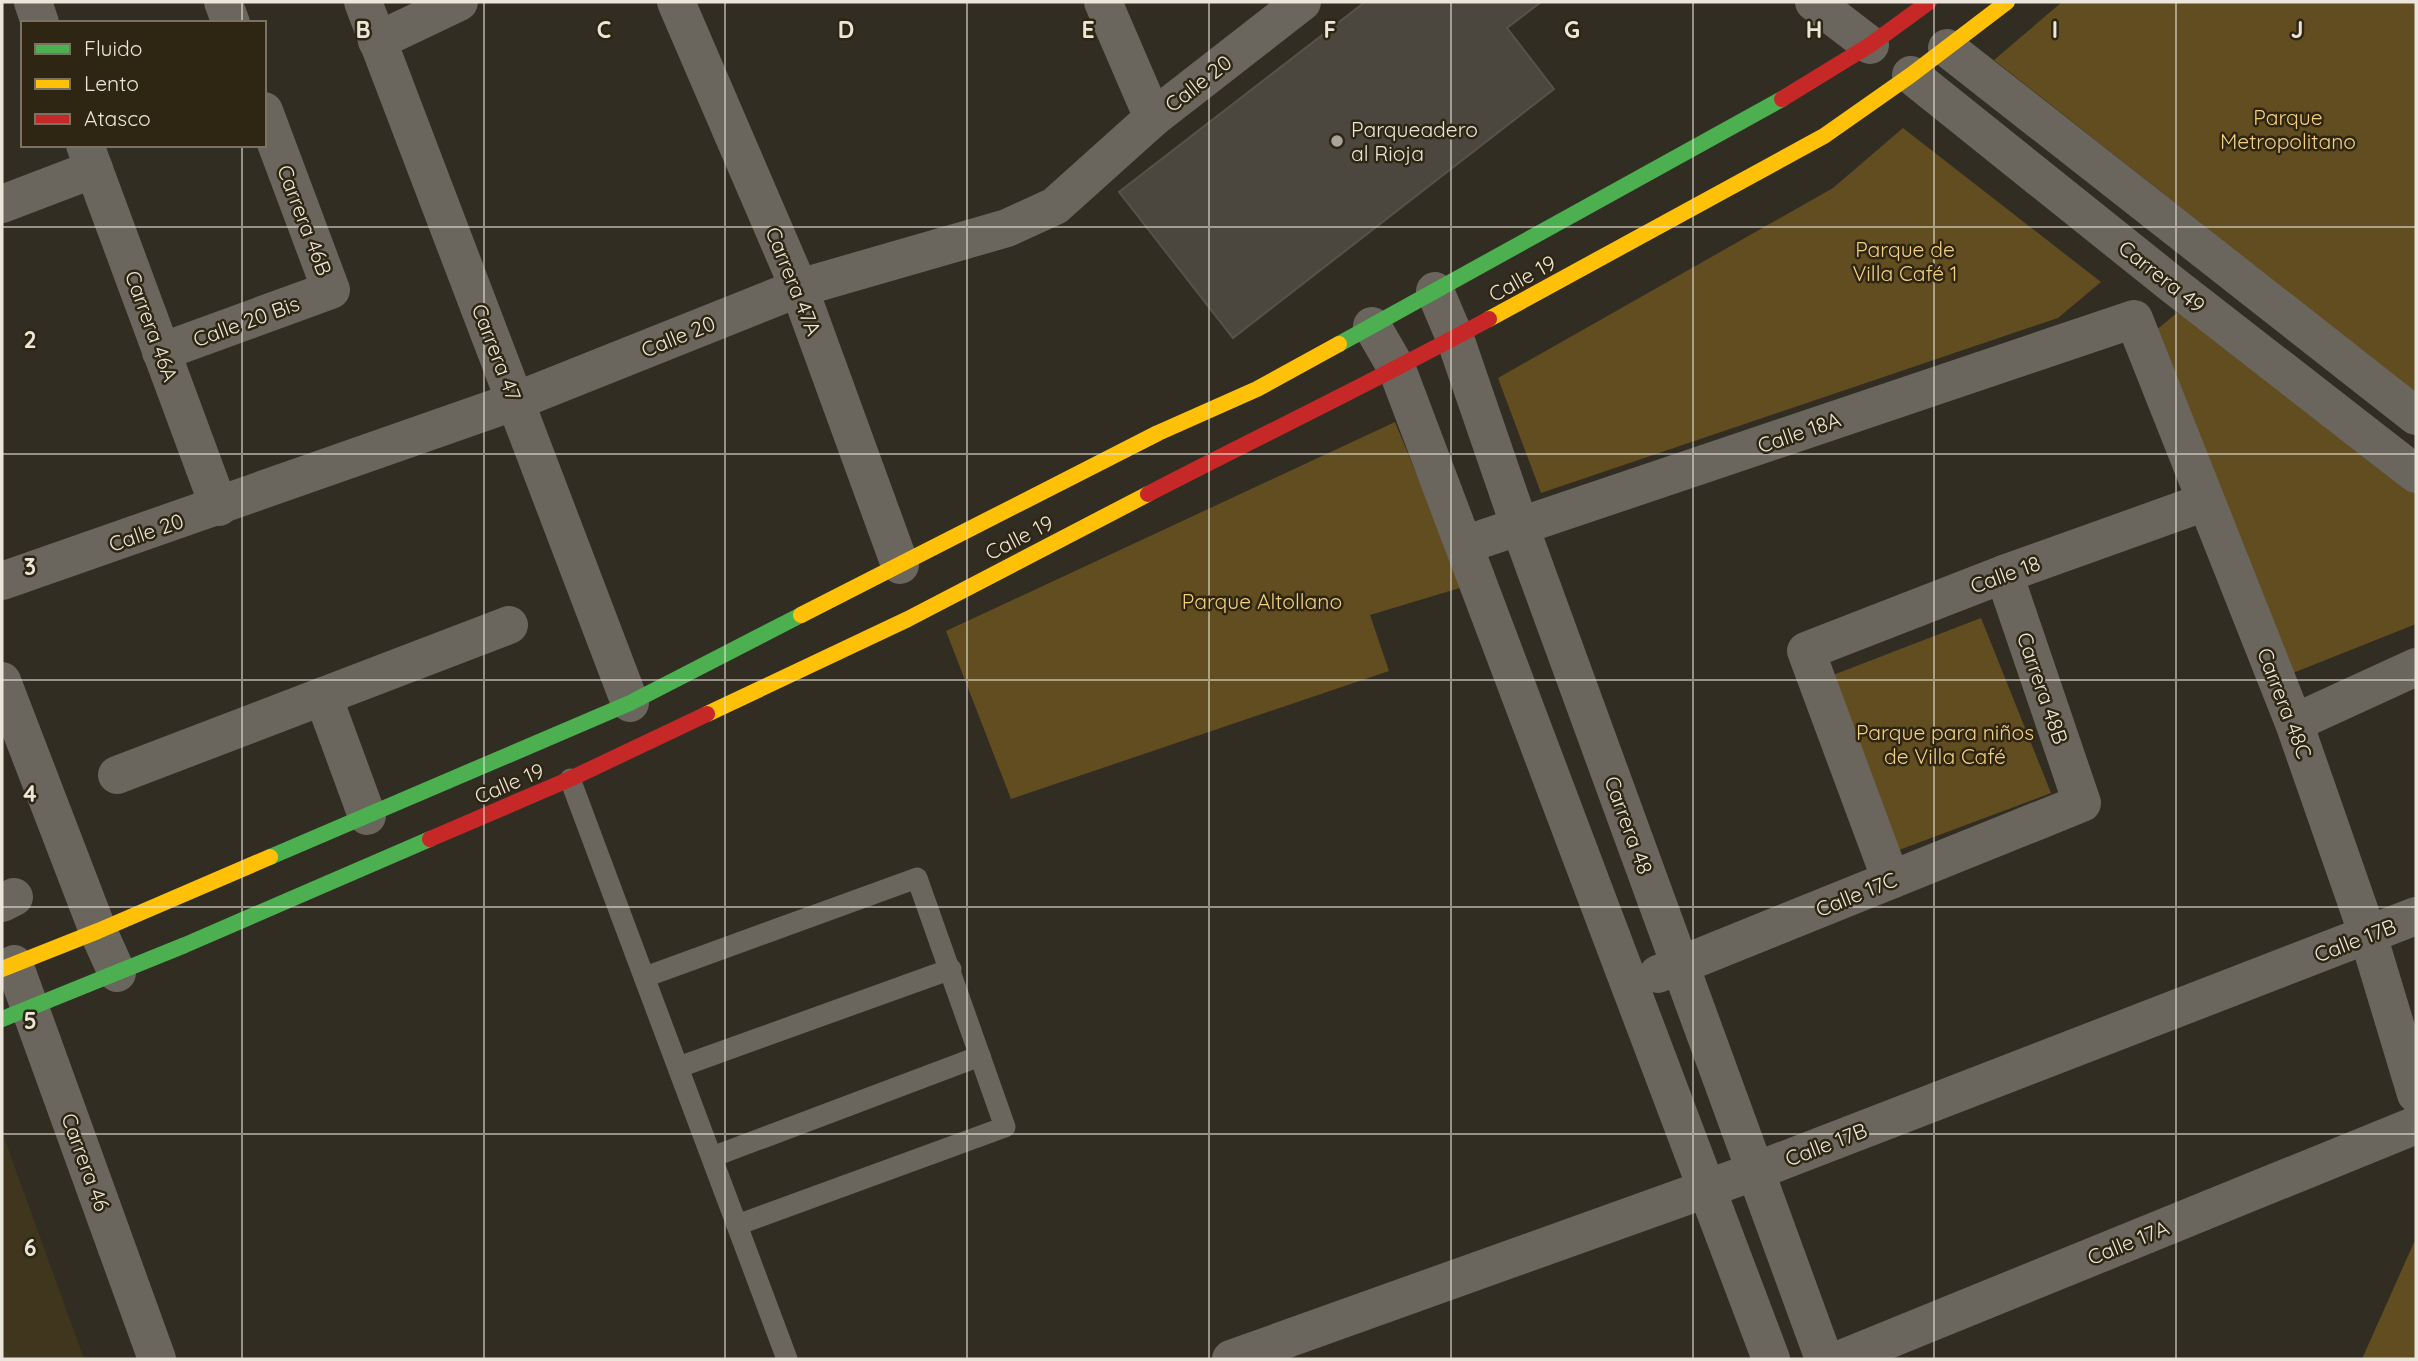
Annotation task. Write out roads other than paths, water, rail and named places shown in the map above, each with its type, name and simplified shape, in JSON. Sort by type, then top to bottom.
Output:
[{"type":"main road","name":"Calle 19","points":[[8,966],[98,931],[630,703],[1158,433],[1257,389],[1769,107],[1870,45],[1928,2]]},
{"type":"main road","name":"Calle 19","points":[[16,1014],[570,779],[908,619],[1294,418],[1397,369],[1824,136],[1911,75],[2007,2]]},
{"type":"street","points":[[223,2],[230,21]]},
{"type":"street","name":"Carrera 47","points":[[363,2],[630,703]]},
{"type":"street","points":[[377,41],[459,2]]},
{"type":"street","name":"Carrera 47A","points":[[676,2],[799,288],[900,565]]},
{"type":"street","points":[[1103,2],[1153,118]]},
{"type":"street","name":"Calle 20","points":[[2,581],[516,401],[799,288],[1007,228],[1055,206],[1153,118],[1302,2]]},
{"type":"street","points":[[1814,2],[1870,45]]},
{"type":"street","points":[[1947,48],[2416,416]]},
{"type":"street","name":"Carrera 49","points":[[1911,75],[2173,285],[2416,474]]},
{"type":"street","name":"Carrera 46B","points":[[266,116],[331,290]]},
{"type":"street","points":[[2,204],[90,157]]},
{"type":"street","name":"Carrera 46A","points":[[90,157],[219,507]]},
{"type":"street","name":"Calle 20 Bis","points":[[161,352],[331,290]]},
{"type":"street","name":"Carrera 48","points":[[1435,291],[1455,338],[1520,527],[1825,1359]]},
{"type":"street","name":"Carrera 48C","points":[[2134,319],[2294,723],[2368,935],[2416,1094]]},
{"type":"street","name":"Calle 18A","points":[[1464,545],[2134,319]]},
{"type":"street","points":[[1371,326],[1397,369],[1771,1359]]},
{"type":"street","name":"Calle 18","points":[[1891,880],[1807,651],[2004,574],[2205,502]]},
{"type":"street","name":"Carrera 48B","points":[[2004,574],[2082,803]]},
{"type":"street","points":[[117,775],[509,625]]},
{"type":"street","points":[[2294,723],[2416,667]]},
{"type":"street","points":[[2,681],[98,931],[117,973]]},
{"type":"street","points":[[323,696],[367,816]]},
{"type":"street","name":"Calle 17C","points":[[1630,986],[2082,803]]},
{"type":"street","name":"Calle 17B","points":[[1231,1359],[1307,1347],[1707,1189],[2416,916]]},
{"type":"street","name":"Carrera 46","points":[[8,966],[16,1014],[157,1359]]},
{"type":"street","name":"Calle 17A","points":[[1840,1359],[2416,1125]]},
{"type":"lane","points":[[570,779],[787,1359]]},
{"type":"lane","points":[[645,977],[918,878],[1005,1127],[737,1226]]},
{"type":"lane","points":[[678,1067],[951,969]]},
{"type":"lane","points":[[712,1157],[980,1056]]},
{"type":"place","name":"Parqueadero al Rioja","points":[[1337,141]]},
{"type":"park label","name":"Parque Metropolitano","points":[[2288,129]]},
{"type":"park label","name":"Parque de Villa Café 1","points":[[1905,261]]},
{"type":"park label","name":"Parque Altollano","points":[[1262,601]]},
{"type":"park label","name":"Parque para niños de Villa Café","points":[[1945,744]]}]
